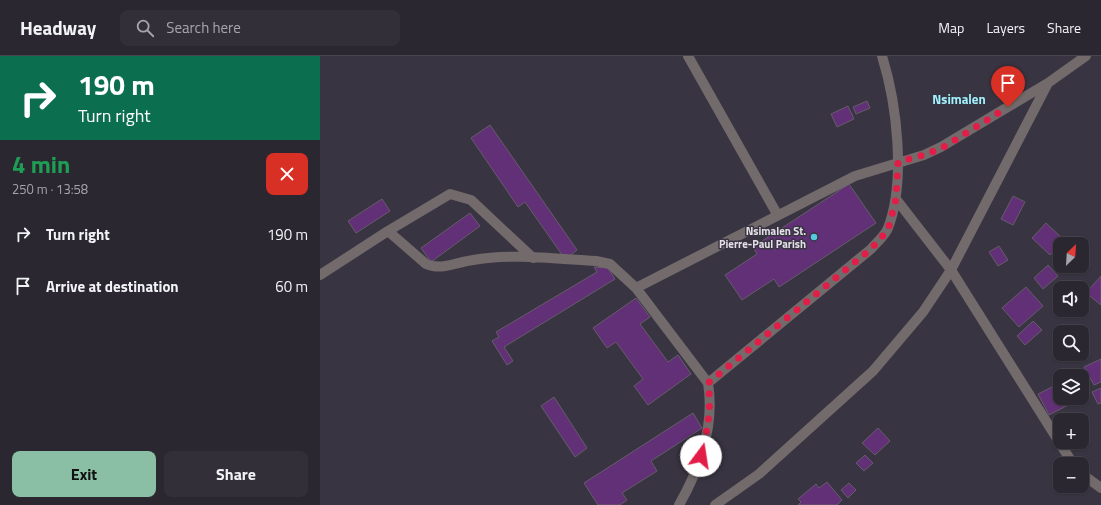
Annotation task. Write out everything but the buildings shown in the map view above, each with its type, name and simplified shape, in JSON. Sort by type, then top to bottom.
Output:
[{"type":"street","points":[[688,56],[777,214]]},
{"type":"street","points":[[708,383],[871,249],[888,230],[896,199],[898,162],[895,105],[882,56]]},
{"type":"street","points":[[636,288],[777,214],[855,176],[942,148],[1048,83],[1086,56]]},
{"type":"street","points":[[715,505],[759,474],[873,371],[922,312],[951,270],[1048,83]]},
{"type":"street","points":[[320,276],[388,231],[450,194],[471,200],[533,258]]},
{"type":"street","points":[[896,199],[951,270],[1069,457]]},
{"type":"street","points":[[388,231],[426,264],[433,268],[474,259],[505,256],[596,261],[610,264],[636,288],[708,383],[711,400],[709,425],[697,468],[679,505]]},
{"type":"street","points":[[1089,479],[1101,488]]},
{"type":"place","name":"Nsimalen St. Pierre-Paul Parish","points":[[814,237]]},
{"type":"district","name":"Nsimalen","points":[[959,99]]},
{"type":"route","points":[[701,456],[709,425],[711,400],[708,383],[871,249],[888,230],[896,199],[898,162],[924,155],[942,148],[1008,107]]}]
